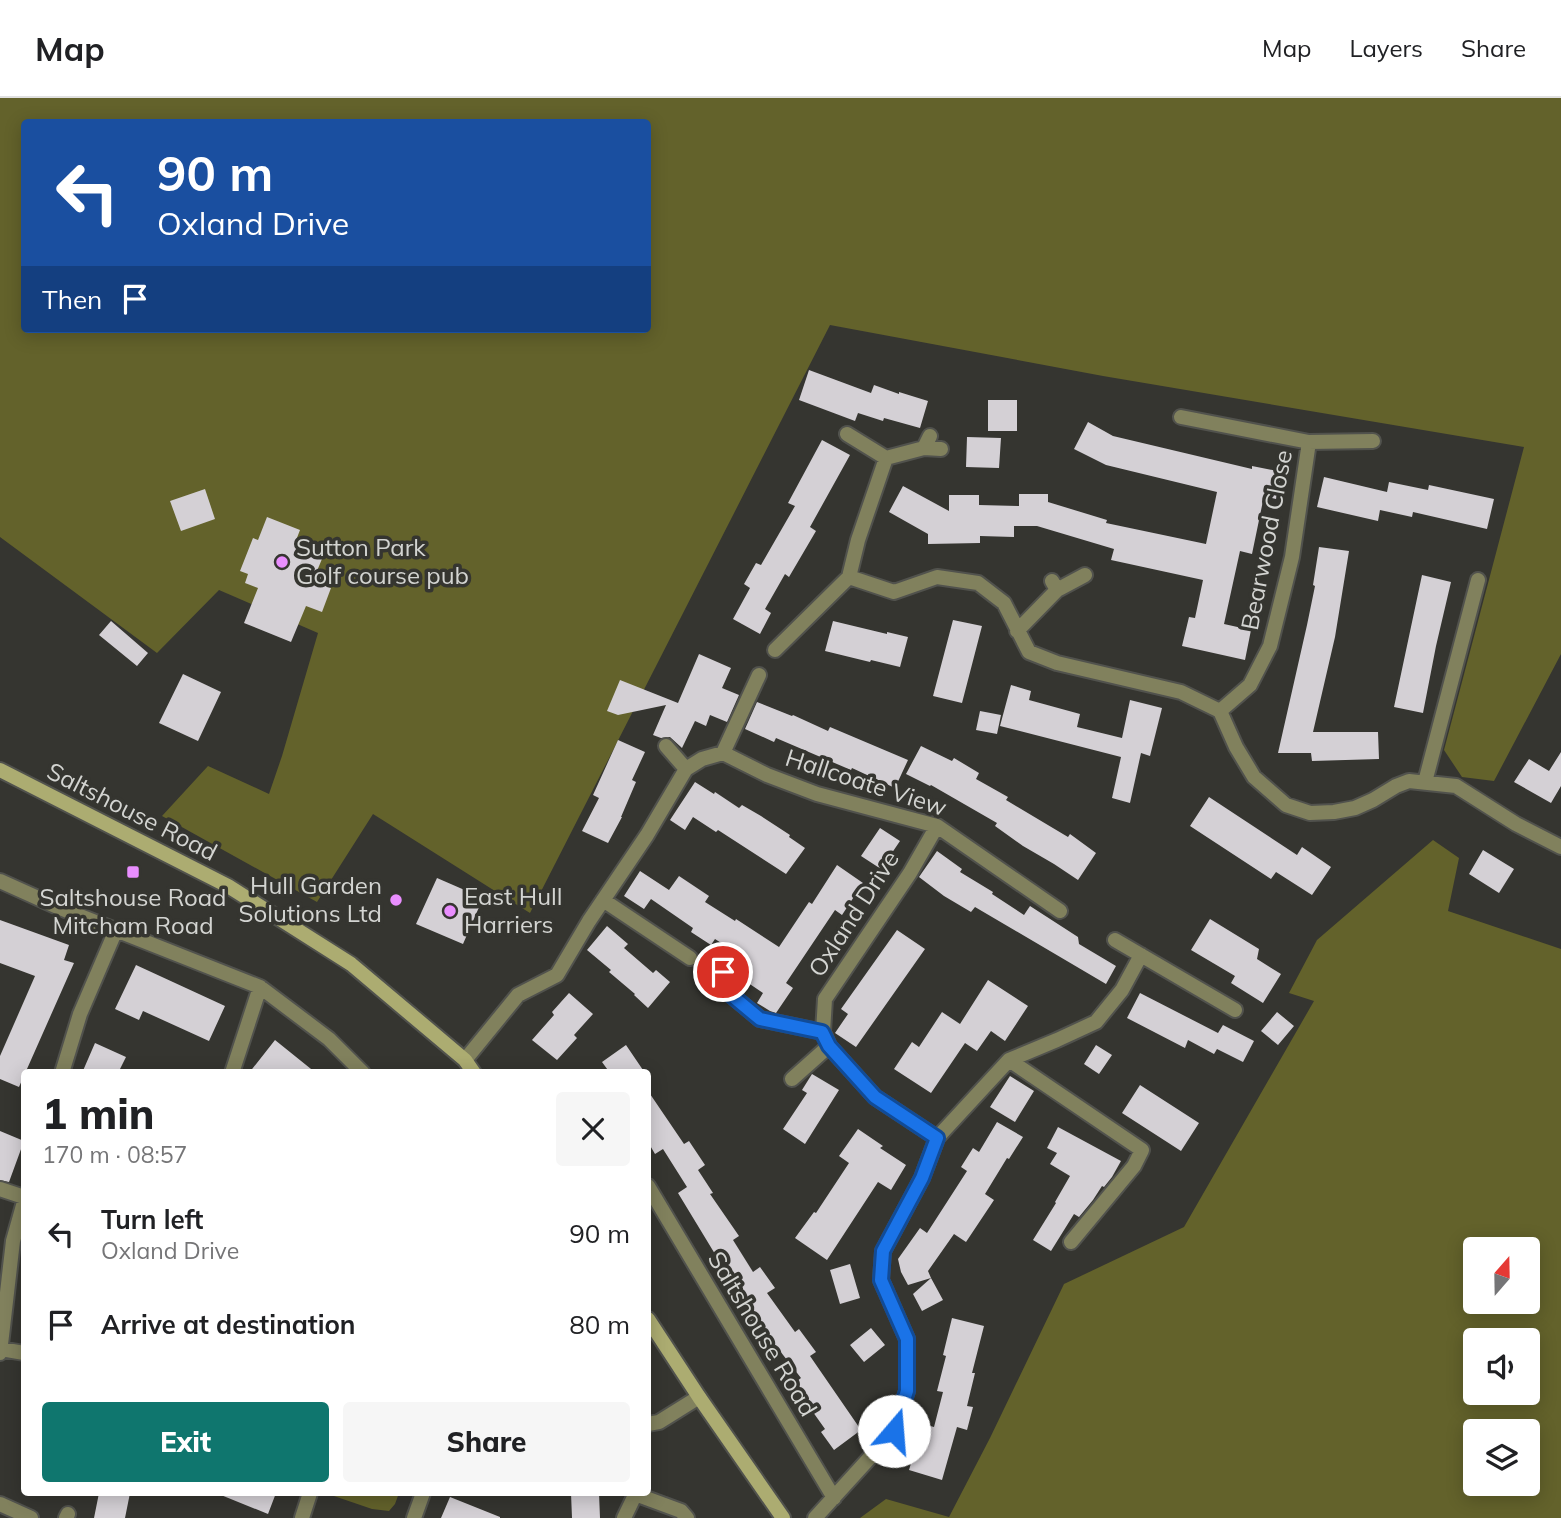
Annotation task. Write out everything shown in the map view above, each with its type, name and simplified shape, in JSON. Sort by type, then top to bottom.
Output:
[{"type":"main road","name":"Saltshouse Road","points":[[0,770],[228,886],[351,964],[465,1060],[471,1069]]},
{"type":"main road","points":[[651,1324],[783,1518]]},
{"type":"street","name":"Bearwood Close","points":[[1181,417],[1309,442],[1373,441]]},
{"type":"street","points":[[846,434],[887,458]]},
{"type":"street","points":[[775,650],[849,577],[858,540],[887,458],[927,442],[941,449]]},
{"type":"street","name":"Bearwood Close","points":[[1220,711],[1250,685],[1270,646],[1292,557],[1309,442]]},
{"type":"street","points":[[1017,631],[1054,586],[1085,575]]},
{"type":"street","points":[[849,577],[894,592],[937,577],[978,583],[1004,603],[1030,652],[1057,663],[1181,692],[1220,711],[1236,747],[1254,777],[1286,805],[1310,813],[1334,813],[1355,808],[1409,781],[1455,786],[1516,824],[1561,847]]},
{"type":"street","points":[[1425,782],[1478,580]]},
{"type":"street","points":[[465,1060],[518,995],[558,975],[589,921],[647,835],[685,769],[702,759],[723,753],[759,675]]},
{"type":"street","points":[[666,746],[685,769]]},
{"type":"street","name":"Hallcoate View","points":[[723,753],[767,775],[817,794],[937,825],[1060,911]]},
{"type":"street","name":"Oxland Drive","points":[[826,1039],[825,999],[910,873],[937,825]]},
{"type":"street","points":[[0,881],[60,908],[260,987],[329,1039],[359,1069]]},
{"type":"street","points":[[603,900],[690,958]]},
{"type":"street","points":[[63,1069],[80,1014],[116,930]]},
{"type":"street","points":[[1115,940],[1235,1010]]},
{"type":"street","points":[[815,1518],[894,1431],[907,1391],[907,1339],[881,1280],[883,1251],[922,1178],[937,1138],[1009,1060],[1096,1022],[1122,990],[1141,955]]},
{"type":"street","points":[[723,972],[730,994],[760,1019],[826,1039],[875,1097],[937,1138]]},
{"type":"street","points":[[233,1069],[260,987]]},
{"type":"street","points":[[792,1079],[826,1039]]},
{"type":"street","points":[[1009,1060],[1142,1150],[1134,1166],[1070,1242]]},
{"type":"street","points":[[0,1189],[21,1198]]},
{"type":"street","name":"Saltshouse Road","points":[[651,1194],[834,1498]]},
{"type":"street","points":[[21,1210],[13,1241],[0,1351],[21,1353]]},
{"type":"street","points":[[651,1423],[659,1422],[699,1397]]},
{"type":"street","points":[[302,1518],[309,1496]]},
{"type":"street","points":[[414,1518],[423,1496]]},
{"type":"street","points":[[624,1518],[635,1496]]},
{"type":"street","points":[[644,1496],[681,1511],[687,1518]]},
{"type":"street","points":[[0,1504],[31,1518]]},
{"type":"shaded area","points":[[0,98],[1561,98],[1561,654],[1494,781],[1462,777],[1444,750],[1524,447],[1103,376],[830,325],[530,913],[373,814],[317,902],[162,816],[208,766],[269,794],[318,633],[219,590],[157,653],[0,537]]},
{"type":"shaded area","points":[[1433,840],[1459,858],[1448,911],[1561,949],[1561,1518],[860,1518],[886,1499],[949,1517],[1064,1284],[1184,1227],[1314,1001],[1289,993],[1317,940]]},
{"type":"shaded area","points":[[334,1496],[398,1496],[389,1511],[372,1509]]},
{"type":"building","points":[[809,370],[871,393],[874,385],[928,401],[920,428],[858,413],[855,421],[799,400]]},
{"type":"building","points":[[988,400],[1017,400],[1017,431],[988,431]]},
{"type":"building","points":[[1088,422],[1113,436],[1252,469],[1252,466],[1282,472],[1276,499],[1264,496],[1252,554],[1240,551],[1224,624],[1251,630],[1245,660],[1182,646],[1189,617],[1195,618],[1203,580],[1111,560],[1114,549],[1037,526],[1014,526],[1014,537],[980,536],[980,543],[928,544],[928,534],[889,512],[903,486],[949,511],[949,495],[979,495],[979,505],[1019,506],[1019,494],[1048,494],[1048,502],[1107,520],[1106,523],[1206,544],[1217,492],[1106,465],[1074,449]]},
{"type":"building","points":[[967,437],[1001,438],[999,468],[966,467]]},
{"type":"building","points":[[822,440],[850,455],[810,527],[816,531],[789,577],[785,574],[765,609],[771,613],[760,634],[733,619],[750,588],[744,584],[756,563],[761,565],[795,506],[788,503]]},
{"type":"building","points":[[1324,477],[1387,492],[1389,482],[1428,490],[1429,485],[1494,499],[1487,529],[1413,512],[1412,517],[1380,510],[1378,521],[1317,507]]},
{"type":"building","points":[[205,489],[215,519],[181,531],[170,501]]},
{"type":"building","name":"Sutton Park Golf course pub","points":[[267,517],[300,530],[295,543],[324,554],[317,571],[324,574],[320,584],[331,588],[322,612],[306,606],[291,642],[244,623],[258,588],[245,583],[248,574],[240,571],[253,538],[258,540]]},
{"type":"building","points":[[1319,547],[1349,551],[1335,637],[1313,732],[1378,732],[1379,759],[1312,761],[1311,753],[1278,753],[1315,586]]},
{"type":"building","points":[[1422,575],[1451,582],[1423,713],[1394,707]]},
{"type":"building","points":[[953,620],[982,626],[962,703],[933,696]]},
{"type":"building","points":[[111,621],[148,653],[137,666],[99,635]]},
{"type":"building","points":[[833,621],[908,637],[900,667],[825,651]]},
{"type":"building","points":[[699,654],[731,668],[722,688],[739,695],[727,722],[710,715],[706,726],[695,721],[682,748],[670,737],[653,735],[666,705],[618,715],[607,711],[620,680],[678,703]]},
{"type":"building","points":[[183,674],[221,692],[198,741],[159,723]]},
{"type":"building","points":[[1011,685],[1031,691],[1029,700],[1080,714],[1077,727],[1122,738],[1130,700],[1162,708],[1150,756],[1141,753],[1130,803],[1112,798],[1121,757],[1000,726]]},
{"type":"building","points":[[757,702],[828,731],[830,727],[908,760],[895,788],[776,738],[774,742],[745,729]]},
{"type":"building","points":[[980,711],[1001,715],[997,734],[976,730]]},
{"type":"building","points":[[618,740],[645,752],[632,780],[636,782],[622,817],[608,843],[582,831],[599,798],[593,795]]},
{"type":"building","points":[[921,746],[952,761],[954,758],[979,773],[976,779],[1008,797],[1006,800],[1068,837],[1070,834],[1096,853],[1078,880],[1023,846],[995,826],[997,823],[931,785],[906,774]]},
{"type":"building","points":[[1561,752],[1561,786],[1551,803],[1514,782],[1529,759],[1549,771]]},
{"type":"building","points":[[695,782],[739,808],[742,805],[761,816],[805,848],[786,874],[693,817],[685,830],[670,820]]},
{"type":"building","points":[[1209,797],[1297,855],[1302,847],[1331,867],[1312,895],[1276,872],[1271,879],[1190,826]]},
{"type":"building","points":[[880,828],[900,841],[881,869],[861,856]]},
{"type":"building","points":[[1483,850],[1514,869],[1499,893],[1469,874]]},
{"type":"building","points":[[937,851],[962,869],[960,872],[1024,915],[1030,906],[1078,937],[1079,944],[1116,966],[1106,984],[975,907],[971,912],[919,877]]},
{"type":"building","points":[[837,865],[863,883],[842,915],[835,910],[786,983],[793,988],[776,1013],[757,1003],[763,993],[735,974],[746,959],[715,939],[711,945],[691,932],[693,928],[651,899],[644,909],[624,896],[640,871],[669,890],[679,876],[709,896],[705,902],[779,947],[809,902],[812,904]]},
{"type":"building","name":"East Hull Harriers","points":[[437,878],[483,898],[463,944],[416,924]]},
{"type":"building","points":[[1210,919],[1259,949],[1257,959],[1281,974],[1263,1003],[1231,983],[1235,976],[1191,950]]},
{"type":"building","points":[[0,920],[69,945],[64,960],[74,963],[27,1069],[21,1069],[19,1087],[0,1079],[0,1056],[35,976],[0,963]]},
{"type":"building","points":[[607,926],[628,944],[624,948],[653,973],[656,970],[670,982],[648,1008],[587,950]]},
{"type":"building","points":[[897,930],[925,949],[856,1047],[835,1033],[848,1014],[841,1009]]},
{"type":"building","points":[[136,965],[225,1006],[209,1041],[143,1011],[139,1020],[115,1009]]},
{"type":"building","points":[[988,980],[1028,1006],[1005,1041],[991,1031],[977,1051],[965,1043],[931,1093],[894,1069],[912,1042],[919,1047],[942,1012],[960,1024]]},
{"type":"building","points":[[569,993],[593,1014],[574,1035],[577,1038],[557,1060],[532,1040]]},
{"type":"building","points":[[1140,993],[1218,1033],[1223,1025],[1254,1041],[1243,1062],[1217,1049],[1214,1054],[1188,1040],[1185,1048],[1127,1018]]},
{"type":"building","points":[[1277,1012],[1294,1026],[1278,1045],[1261,1031]]},
{"type":"building","points":[[275,1040],[311,1069],[252,1069]]},
{"type":"building","points":[[95,1043],[126,1057],[120,1069],[84,1069]]},
{"type":"building","points":[[626,1045],[642,1069],[607,1069],[602,1062]]},
{"type":"building","points":[[1096,1045],[1112,1055],[1099,1074],[1084,1064]]},
{"type":"building","points":[[812,1074],[839,1090],[805,1144],[783,1129],[807,1093],[802,1090]]},
{"type":"building","points":[[1010,1076],[1034,1091],[1015,1122],[990,1107]]},
{"type":"building","points":[[1140,1085],[1199,1123],[1181,1151],[1122,1113]]},
{"type":"building","points":[[651,1095],[684,1144],[689,1141],[705,1165],[698,1170],[713,1193],[710,1194],[739,1236],[733,1240],[753,1272],[760,1267],[775,1288],[767,1293],[795,1332],[799,1329],[816,1352],[810,1356],[861,1430],[834,1450],[821,1432],[825,1429],[793,1384],[801,1378],[773,1342],[767,1347],[745,1316],[752,1311],[678,1193],[687,1187],[663,1149],[655,1154],[651,1147]]},
{"type":"building","points":[[997,1122],[1023,1137],[985,1194],[994,1200],[966,1242],[954,1234],[928,1271],[931,1278],[908,1285],[898,1259],[920,1228],[927,1233],[967,1171],[961,1167],[973,1148],[979,1152]]},
{"type":"building","points":[[1058,1127],[1121,1161],[1112,1177],[1079,1217],[1074,1214],[1051,1251],[1033,1240],[1070,1176],[1050,1164],[1057,1153],[1047,1148]]},
{"type":"building","points":[[858,1129],[906,1165],[891,1190],[878,1182],[827,1260],[795,1238],[814,1212],[816,1213],[849,1163],[839,1156]]},
{"type":"building","points":[[0,1131],[21,1140],[21,1149],[9,1182],[0,1180]]},
{"type":"building","points":[[850,1264],[860,1298],[840,1304],[830,1270]]},
{"type":"building","points":[[931,1278],[943,1300],[922,1311],[913,1294]]},
{"type":"building","points":[[952,1318],[984,1326],[972,1373],[975,1373],[967,1406],[973,1407],[967,1430],[957,1427],[942,1480],[909,1470],[923,1424],[934,1427],[943,1392],[937,1391]]},
{"type":"building","points":[[871,1328],[885,1345],[864,1362],[850,1345]]},
{"type":"building","points":[[98,1496],[129,1496],[125,1518],[94,1518]]},
{"type":"building","points":[[223,1496],[275,1496],[268,1514]]},
{"type":"building","points":[[571,1496],[599,1496],[600,1518],[572,1518]]},
{"type":"building","points":[[450,1497],[500,1517],[500,1518],[441,1518]]},
{"type":"place","name":"Sutton Park Golf course pub","points":[[282,562]]},
{"type":"place","name":"Saltshouse Road Mitcham Road","points":[[133,872]]},
{"type":"place","name":"Hull Garden Solutions Ltd","points":[[396,900]]},
{"type":"place","name":"East Hull Harriers","points":[[450,911]]},
{"type":"route","points":[[723,972],[730,994],[760,1019],[822,1032],[829,1046],[875,1097],[937,1138],[922,1178],[883,1251],[881,1280],[907,1339],[907,1391],[894,1431]]}]
